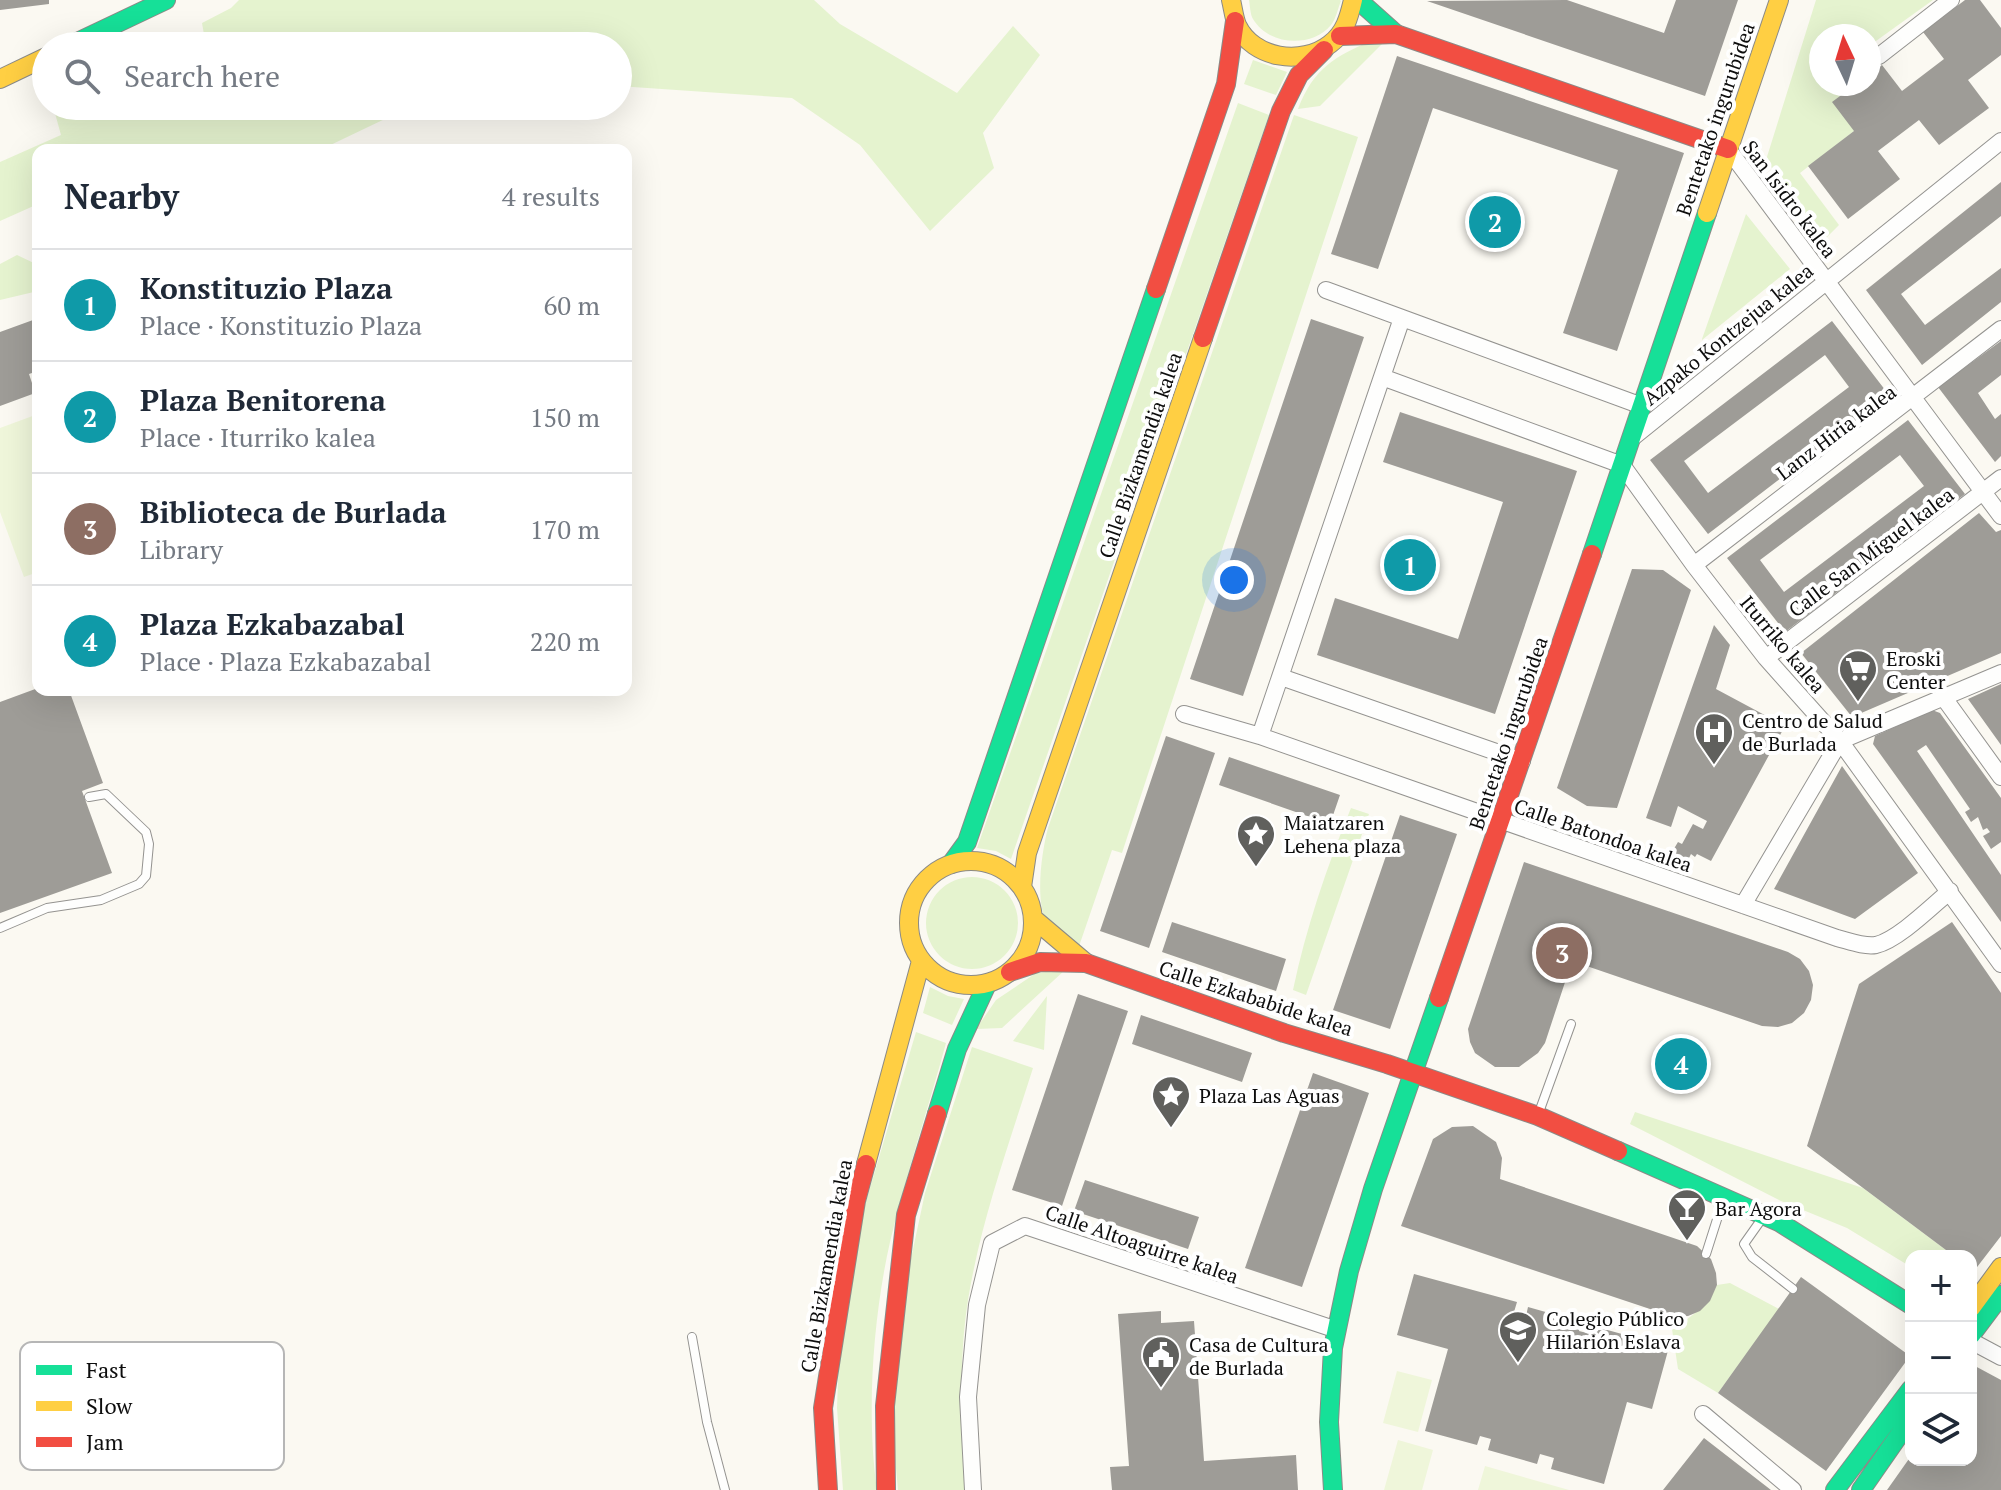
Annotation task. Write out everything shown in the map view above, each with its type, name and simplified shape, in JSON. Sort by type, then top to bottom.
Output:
[{"type":"main road","points":[[99,32],[166,0]]},
{"type":"main road","points":[[1231,0],[1235,21],[1246,38],[1263,52],[1283,58],[1304,58],[1324,50]]},
{"type":"main road","points":[[1340,36],[1348,24],[1355,0]]},
{"type":"main road","name":"San Isidro kalea","points":[[1355,0],[1396,34],[1728,149]]},
{"type":"main road","name":"Bentetako ingurubidea","points":[[1333,1490],[1329,1422],[1337,1330],[1349,1271],[1373,1189],[1502,821],[1779,0]]},
{"type":"main road","name":"Calle Bizkamendia kalea","points":[[951,864],[967,842],[1226,84],[1235,21]]},
{"type":"main road","name":"San Isidro kalea","points":[[1340,36],[1396,34]]},
{"type":"main road","name":"Calle Bizkamendia kalea","points":[[1022,887],[1027,853],[1278,120],[1299,75],[1340,36]]},
{"type":"main road","points":[[0,79],[32,64]]},
{"type":"main road","points":[[971,861],[990,864],[1008,873],[1022,887],[1034,919],[1032,939],[1023,958],[1010,972],[987,984],[969,986],[950,983],[934,974],[921,961],[911,944],[908,924],[911,905],[920,887],[933,873],[951,864],[971,861]]},
{"type":"main road","name":"Calle Ezkababide kalea","points":[[1034,919],[1086,963]]},
{"type":"main road","name":"Calle Bizkamendia kalea","points":[[828,1490],[823,1408],[856,1201],[921,961]]},
{"type":"main road","name":"Calle Ezkababide kalea","points":[[1010,972],[1040,962],[1086,963],[1284,1033],[1538,1116],[1779,1222],[1905,1301]]},
{"type":"main road","points":[[886,1490],[885,1406],[906,1215],[957,1049],[987,984]]},
{"type":"main road","points":[[1977,1300],[2001,1267]]},
{"type":"main road","points":[[1977,1329],[2001,1295]]},
{"type":"main road","points":[[1835,1490],[1907,1394]]},
{"type":"main road","points":[[1862,1489],[1905,1427]]},
{"type":"street","points":[[1881,54],[1951,0]]},
{"type":"street","name":"Azpako Kontzejua kalea","points":[[1631,439],[2001,141]]},
{"type":"street","name":"San Isidro kalea","points":[[1728,149],[2001,516]]},
{"type":"street","points":[[1326,290],[1642,406]]},
{"type":"street","points":[[1260,736],[1402,318]]},
{"type":"street","name":"Lanz Hiria kalea","points":[[1694,565],[2001,329]]},
{"type":"street","points":[[1382,377],[1622,465]]},
{"type":"street","name":"Iturriko kalea","points":[[1622,465],[1766,658],[1840,741],[2001,964]]},
{"type":"street","name":"Calle San Miguel kalea","points":[[1766,658],[2001,478]]},
{"type":"street","points":[[1743,905],[1840,741],[2001,673]]},
{"type":"street","points":[[1281,677],[1522,761]]},
{"type":"street","points":[[1944,698],[2001,777]]},
{"type":"street","name":"Calle Batondoa kalea","points":[[1184,714],[1260,736],[1837,938],[1875,945],[1888,940],[1950,891]]},
{"type":"street","name":"Calle Altoaguirre kalea","points":[[973,1490],[968,1397],[977,1305],[992,1243],[1025,1226],[1337,1330]]},
{"type":"street","points":[[1977,1342],[2001,1357]]},
{"type":"street","points":[[1703,1414],[1793,1490]]},
{"type":"street","points":[[1835,1490],[1852,1484],[1862,1489]]},
{"type":"lane","points":[[0,928],[47,908],[101,900],[139,884],[146,876],[149,844],[146,832],[106,794],[89,797]]},
{"type":"lane","points":[[1538,1116],[1571,1024]]},
{"type":"lane","points":[[1706,1254],[1720,1210],[1714,1194]]},
{"type":"lane","points":[[1765,1216],[1744,1244],[1752,1257],[1793,1289]]},
{"type":"lane","points":[[692,1337],[707,1422],[725,1490]]},
{"type":"green space","points":[[239,0],[814,0],[840,24],[957,93],[1013,26],[1040,55],[983,133],[994,168],[930,231],[860,145],[792,98],[632,87],[632,32],[204,32],[202,23],[231,8]]},
{"type":"green space","points":[[1249,0],[1341,1],[1333,23],[1323,32],[1313,38],[1291,41],[1269,35],[1260,28],[1252,17]]},
{"type":"green space","points":[[1816,0],[1933,0],[1881,37],[1881,24],[1809,24],[1809,96],[1855,96],[1854,131],[1800,173],[1839,225],[1825,239],[1766,160]]},
{"type":"green space","points":[[1373,40],[1385,41],[1320,106],[1298,109],[1318,74],[1337,58]]},
{"type":"green space","points":[[1253,60],[1287,72],[1276,95],[1244,84]]},
{"type":"green space","points":[[1238,103],[1269,115],[1011,859],[996,851],[977,848]]},
{"type":"green space","points":[[1294,115],[1358,137],[1122,853],[1112,850],[1076,955],[1050,926],[1042,907],[1041,872],[1048,828]]},
{"type":"green space","points":[[57,120],[383,120],[333,144],[41,144],[61,135]]},
{"type":"green space","points":[[32,148],[32,207],[0,221],[0,162]]},
{"type":"green space","points":[[1746,214],[1790,269],[1702,340],[1702,339]]},
{"type":"green space","points":[[17,255],[32,262],[32,292],[0,300],[0,264]]},
{"type":"green space","points":[[32,416],[32,574],[24,577],[0,512],[0,428]]},
{"type":"green space","points":[[1351,808],[1369,814],[1306,995],[1293,990],[1298,967],[1318,898]]},
{"type":"green space","points":[[972,877],[989,881],[1004,891],[1014,906],[1018,923],[1014,940],[1004,955],[989,965],[972,969],[955,965],[940,955],[930,940],[926,923],[930,906],[940,891],[955,881]]},
{"type":"green space","points":[[1065,970],[1002,1028],[976,1029],[996,1000],[1036,973]]},
{"type":"green space","points":[[930,987],[948,996],[964,999],[952,1025],[923,1013]]},
{"type":"green space","points":[[1047,996],[1044,1050],[1013,1041]]},
{"type":"green space","points":[[916,1032],[946,1043],[896,1217],[879,1302],[872,1398],[877,1490],[843,1490],[837,1408],[839,1354],[865,1205]]},
{"type":"green space","points":[[972,1047],[1033,1068],[988,1211],[968,1300],[962,1371],[965,1490],[898,1490],[892,1424],[909,1268],[925,1193]]},
{"type":"green space","points":[[1635,1112],[1863,1188],[1946,1250],[1905,1250],[1905,1263],[1847,1228],[1781,1201],[1630,1124]]},
{"type":"green space","points":[[1730,1283],[1779,1309],[1718,1393],[1678,1369],[1672,1329],[1704,1305],[1717,1285]]},
{"type":"green space","points":[[1397,1371],[1432,1380],[1418,1432],[1383,1423]]},
{"type":"green space","points":[[1398,1440],[1433,1450],[1422,1490],[1384,1490]]},
{"type":"green space","points":[[1485,1466],[1569,1490],[1478,1490]]},
{"type":"building","points":[[0,0],[49,0],[49,4],[0,10]]},
{"type":"building","points":[[1567,0],[1664,33],[1676,0],[1738,0],[1705,96],[1427,1]]},
{"type":"building","points":[[1965,0],[1980,0],[2001,28],[2001,55],[1968,80],[1989,108],[1939,145],[1919,120],[1878,151],[1900,179],[1848,219],[1808,166],[1854,131],[1832,102],[1840,96],[1881,96],[1882,65],[1902,91],[1944,59],[1923,32]]},
{"type":"building","points":[[1397,56],[1684,153],[1617,351],[1563,333],[1618,170],[1433,108],[1378,269],[1331,254]]},
{"type":"building","points":[[2001,182],[2001,216],[1901,294],[1925,325],[2001,268],[2001,302],[1922,365],[1866,290]]},
{"type":"building","points":[[1311,319],[1364,337],[1243,696],[1190,679]]},
{"type":"building","points":[[32,320],[32,373],[29,374],[32,394],[0,406],[0,332]]},
{"type":"building","points":[[1832,321],[1889,395],[1708,534],[1650,460]],"holes":[[[1825,355],[1849,387],[1708,493],[1684,461]]]},
{"type":"building","points":[[2001,341],[2001,375],[1978,393],[1995,419],[2001,414],[2001,456],[1995,462],[1938,387]]},
{"type":"building","points":[[1400,412],[1577,471],[1495,714],[1317,655],[1335,598],[1458,639],[1503,502],[1383,462]]},
{"type":"building","points":[[1908,420],[1965,494],[1785,632],[1727,558]],"holes":[[[1900,455],[1924,486],[1784,592],[1760,560]]]},
{"type":"building","points":[[1979,513],[1996,532],[2001,530],[2001,653],[1852,717],[1801,653]]},
{"type":"building","points":[[1632,569],[1663,570],[1691,590],[1617,808],[1587,806],[1557,788]]},
{"type":"building","name":"Centro de Salud de Burlada","points":[[1714,625],[1730,645],[1716,689],[1785,726],[1711,861],[1697,854],[1695,857],[1691,854],[1688,860],[1672,852],[1678,842],[1682,844],[1693,824],[1703,829],[1707,821],[1678,806],[1671,827],[1646,818]]},
{"type":"building","points":[[2001,684],[2001,745],[1968,699]]},
{"type":"building","points":[[32,690],[32,696],[71,696],[103,783],[82,791],[112,873],[0,913],[0,702]]},
{"type":"building","points":[[1932,710],[1940,713],[2001,798],[2001,842],[1991,849],[1983,836],[1990,832],[1987,828],[1983,830],[1978,817],[1971,822],[1965,812],[1970,809],[1926,745],[1917,751],[2001,875],[2001,922],[1873,744],[1875,736]]},
{"type":"building","points":[[1166,736],[1215,753],[1149,948],[1100,931]]},
{"type":"building","points":[[1229,757],[1340,795],[1330,824],[1219,785]]},
{"type":"building","points":[[1842,766],[1918,873],[1855,919],[1774,889]]},
{"type":"building","points":[[1400,815],[1457,834],[1390,1029],[1333,1010]]},
{"type":"building","points":[[1524,862],[1788,952],[1800,959],[1809,971],[1813,985],[1811,1000],[1804,1013],[1792,1023],[1778,1027],[1762,1026],[1572,961],[1545,1043],[1538,1053],[1519,1067],[1495,1067],[1475,1053],[1468,1029]]},
{"type":"building","points":[[1172,922],[1286,959],[1276,991],[1162,952]]},
{"type":"building","points":[[1952,922],[2001,993],[2001,1236],[1977,1267],[1977,1250],[1946,1250],[1807,1146],[1859,984]]},
{"type":"building","points":[[1078,994],[1128,1011],[1062,1206],[1012,1190]]},
{"type":"building","points":[[1141,1015],[1252,1053],[1242,1082],[1132,1044]]},
{"type":"building","points":[[1313,1073],[1369,1093],[1302,1287],[1245,1268]]},
{"type":"building","points":[[1473,1126],[1496,1142],[1502,1158],[1500,1179],[1697,1246],[1711,1259],[1716,1273],[1717,1285],[1710,1301],[1700,1311],[1674,1317],[1401,1226],[1433,1139],[1452,1127]]},
{"type":"building","points":[[1085,1180],[1199,1217],[1188,1249],[1074,1211]]},
{"type":"building","points":[[1414,1274],[1517,1302],[1514,1312],[1526,1316],[1528,1307],[1581,1322],[1579,1331],[1591,1334],[1593,1326],[1669,1347],[1652,1409],[1627,1402],[1604,1484],[1551,1469],[1554,1458],[1540,1454],[1537,1464],[1488,1450],[1491,1439],[1480,1436],[1477,1445],[1425,1431],[1448,1349],[1397,1335]]},
{"type":"building","points":[[1801,1277],[1905,1352],[1905,1363],[1826,1471],[1718,1393]]},
{"type":"building","name":"Casa de Cultura de Burlada","points":[[1161,1311],[1161,1323],[1194,1321],[1204,1461],[1296,1455],[1298,1490],[1112,1490],[1110,1467],[1129,1466],[1118,1314]]},
{"type":"building","points":[[1977,1367],[2001,1380],[2001,1490],[1887,1490],[1905,1464],[1977,1466]]},
{"type":"building","points":[[1704,1438],[1771,1490],[1663,1490]]},
{"type":"traffic: fast","points":[[99,32],[166,0]]},
{"type":"traffic: fast","points":[[1358,0],[1396,34]]},
{"type":"traffic: fast","points":[[1592,554],[1707,213]]},
{"type":"traffic: fast","points":[[951,864],[967,842],[1156,289]]},
{"type":"traffic: fast","points":[[937,1114],[957,1049],[987,984]]},
{"type":"traffic: fast","points":[[1333,1490],[1329,1422],[1333,1348],[1349,1271],[1373,1189],[1439,998]]},
{"type":"traffic: fast","points":[[1618,1151],[1779,1222],[1905,1301]]},
{"type":"traffic: fast","points":[[1977,1327],[2001,1295]]},
{"type":"traffic: fast","points":[[1835,1490],[1907,1394]]},
{"type":"traffic: fast","points":[[1861,1490],[1905,1427]]},
{"type":"traffic: slow","points":[[1231,0],[1236,22],[1244,36],[1266,52],[1292,57],[1319,51],[1335,40],[1346,24],[1353,0]]},
{"type":"traffic: slow","points":[[1707,213],[1779,0]]},
{"type":"traffic: slow","points":[[0,79],[32,64]]},
{"type":"traffic: slow","points":[[1022,887],[1027,853],[1203,338]]},
{"type":"traffic: slow","points":[[971,861],[995,865],[1015,879],[1029,899],[1033,923],[1029,947],[1015,967],[995,981],[971,985],[947,981],[927,967],[913,947],[909,923],[913,899],[927,879],[947,865],[971,861]]},
{"type":"traffic: slow","points":[[1034,919],[1086,963]]},
{"type":"traffic: slow","points":[[866,1164],[921,961]]},
{"type":"traffic: slow","points":[[1977,1300],[2001,1267]]},
{"type":"traffic: jam","points":[[1156,289],[1226,84],[1235,21]]},
{"type":"traffic: jam","points":[[1340,36],[1396,34],[1728,149]]},
{"type":"traffic: jam","points":[[1203,338],[1281,111],[1299,75],[1324,50]]},
{"type":"traffic: jam","points":[[1439,998],[1592,554]]},
{"type":"traffic: jam","points":[[1010,972],[1040,962],[1086,963],[1284,1033],[1387,1064],[1538,1116],[1618,1151]]},
{"type":"traffic: jam","points":[[886,1490],[885,1406],[906,1215],[937,1114]]},
{"type":"traffic: jam","points":[[828,1490],[823,1408],[856,1201],[866,1164]]},
{"type":"place","name":"Plaza Benitorena","points":[[1495,222]]},
{"type":"place","name":"Konstituzio Plaza","points":[[1410,565]]},
{"type":"place","name":"Eroski Center","points":[[1858,703]]},
{"type":"place","name":"Centro de Salud de Burlada","points":[[1714,766]]},
{"type":"place","name":"Maiatzaren Lehena plaza","points":[[1256,868]]},
{"type":"place","name":"Biblioteca de Burlada","points":[[1562,953]]},
{"type":"place","name":"Plaza Ezkabazabal","points":[[1681,1064]]},
{"type":"place","name":"Plaza Las Aguas","points":[[1171,1129]]},
{"type":"place","name":"Bar Agora","points":[[1687,1242]]},
{"type":"place","name":"Colegio Público Hilarión Eslava","points":[[1518,1364]]},
{"type":"place","name":"Casa de Cultura de Burlada","points":[[1161,1389]]}]
